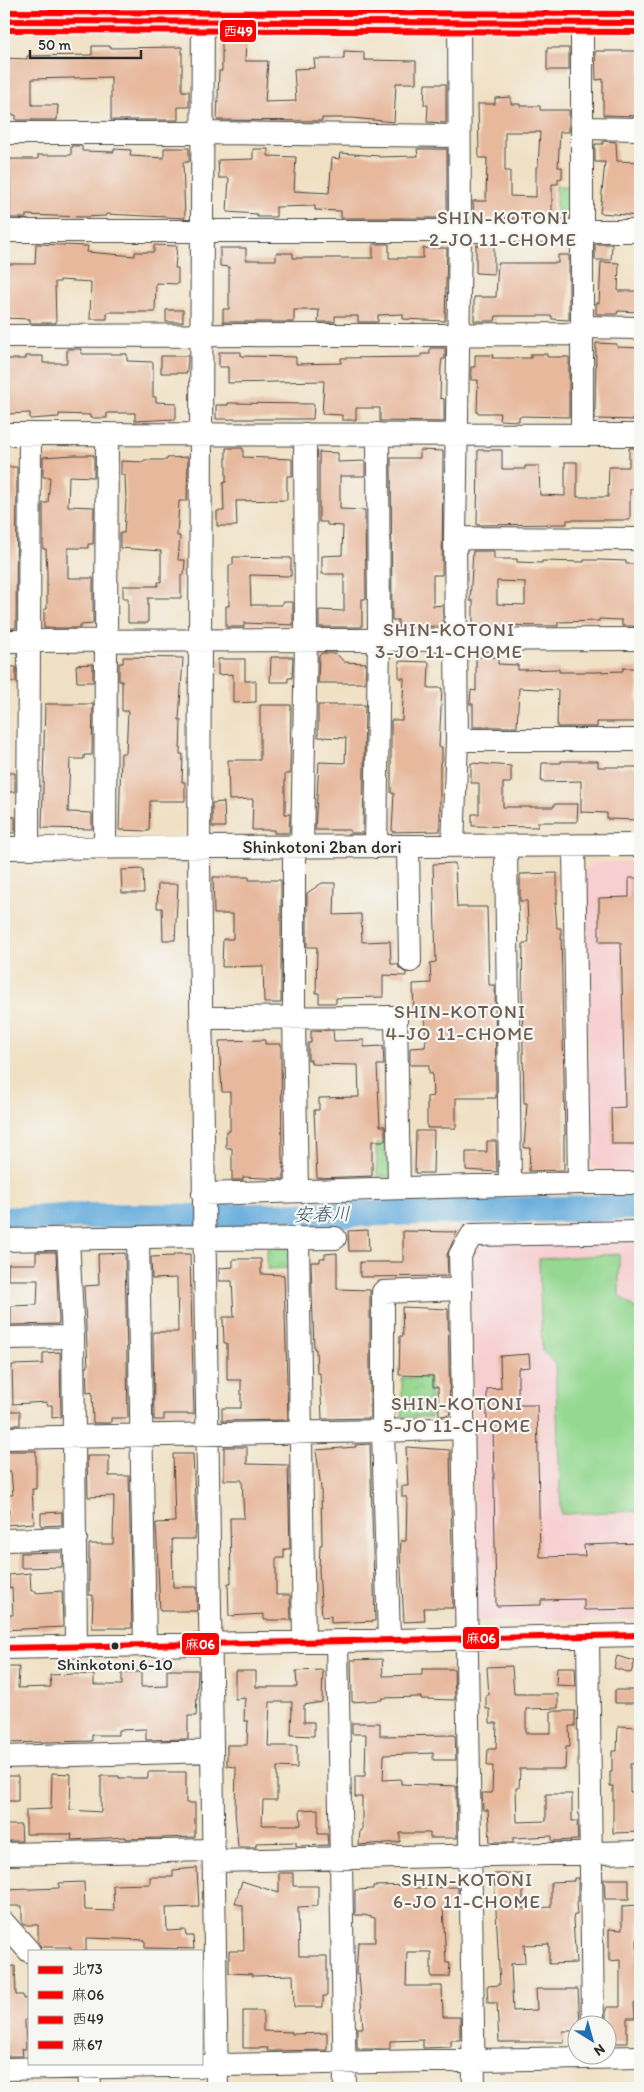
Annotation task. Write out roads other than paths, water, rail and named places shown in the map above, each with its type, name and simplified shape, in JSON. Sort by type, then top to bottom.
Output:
[{"type":"street","points":[[203,13],[198,847],[214,1855],[208,1957],[217,2065],[217,2088]]},
{"type":"street","points":[[4,21],[203,13],[459,13],[582,23],[610,13],[640,23]]},
{"type":"street","points":[[453,846],[457,740],[455,538],[460,232],[458,136],[459,13]]},
{"type":"street","points":[[582,23],[582,435]]},
{"type":"street","points":[[582,128],[640,129]]},
{"type":"street","points":[[4,133],[458,136]]},
{"type":"street","points":[[4,232],[640,231]]},
{"type":"street","points":[[4,336],[459,334],[640,328]]},
{"type":"street","points":[[4,434],[640,435]]},
{"type":"street","points":[[28,848],[30,434]]},
{"type":"street","points":[[105,847],[107,434]]},
{"type":"street","points":[[297,1191],[294,1018],[306,640],[305,434]]},
{"type":"street","points":[[376,846],[379,640],[378,434]]},
{"type":"street","points":[[455,538],[640,539]]},
{"type":"street","points":[[4,641],[640,639]]},
{"type":"street","points":[[457,740],[640,740]]},
{"type":"street","name":"Shinkotoni 2ban dori","points":[[4,848],[640,845]]},
{"type":"street","points":[[408,846],[410,961]]},
{"type":"street","points":[[506,846],[510,1185]]},
{"type":"street","points":[[574,846],[579,1183]]},
{"type":"street","points":[[201,1018],[396,1017],[399,1187]]},
{"type":"street","points":[[203,1217],[297,1191],[399,1187],[640,1183]]},
{"type":"street","points":[[4,1240],[196,1236],[203,1217]]},
{"type":"street","points":[[203,1217],[298,1238],[335,1238]]},
{"type":"street","points":[[474,2088],[468,1638],[460,1255],[472,1235],[640,1232]]},
{"type":"street","points":[[138,1236],[145,1645]]},
{"type":"street","points":[[298,1238],[304,1642]]},
{"type":"street","points":[[68,1239],[73,1336],[75,1436],[76,1646]]},
{"type":"street","points":[[389,1640],[383,1431],[384,1292],[461,1289]]},
{"type":"street","points":[[4,1338],[73,1336]]},
{"type":"street","points":[[4,1438],[464,1428]]},
{"type":"street","points":[[4,1540],[76,1538]]},
{"type":"street","points":[[4,1648],[640,1634]]},
{"type":"street","points":[[588,1636],[593,2014]]},
{"type":"street","points":[[337,1641],[345,2088]]},
{"type":"street","points":[[4,1757],[212,1750]]},
{"type":"street","points":[[4,1854],[341,1858],[640,1852]]},
{"type":"street","points":[[4,1923],[28,1950]]},
{"type":"street","points":[[616,2056],[640,2057]]},
{"type":"street","points":[[4,2069],[90,2078],[127,2065],[217,2065],[566,2057]]},
{"type":"waterway","name":"安春川","points":[[4,1220],[83,1216],[219,1217],[640,1207]]},
{"type":"place","name":"Shinkotoni 6-10","points":[[115,1646]]},
{"type":"district","name":"SHIN-KOTONI 2-JO 11-CHOME","points":[[503,228]]},
{"type":"district","name":"SHIN-KOTONI 3-JO 11-CHOME","points":[[449,640]]},
{"type":"district","name":"SHIN-KOTONI 4-JO 11-CHOME","points":[[460,1022]]},
{"type":"district","name":"SHIN-KOTONI 5-JO 11-CHOME","points":[[457,1414]]},
{"type":"district","name":"SHIN-KOTONI 6-JO 11-CHOME","points":[[467,1890]]}]
